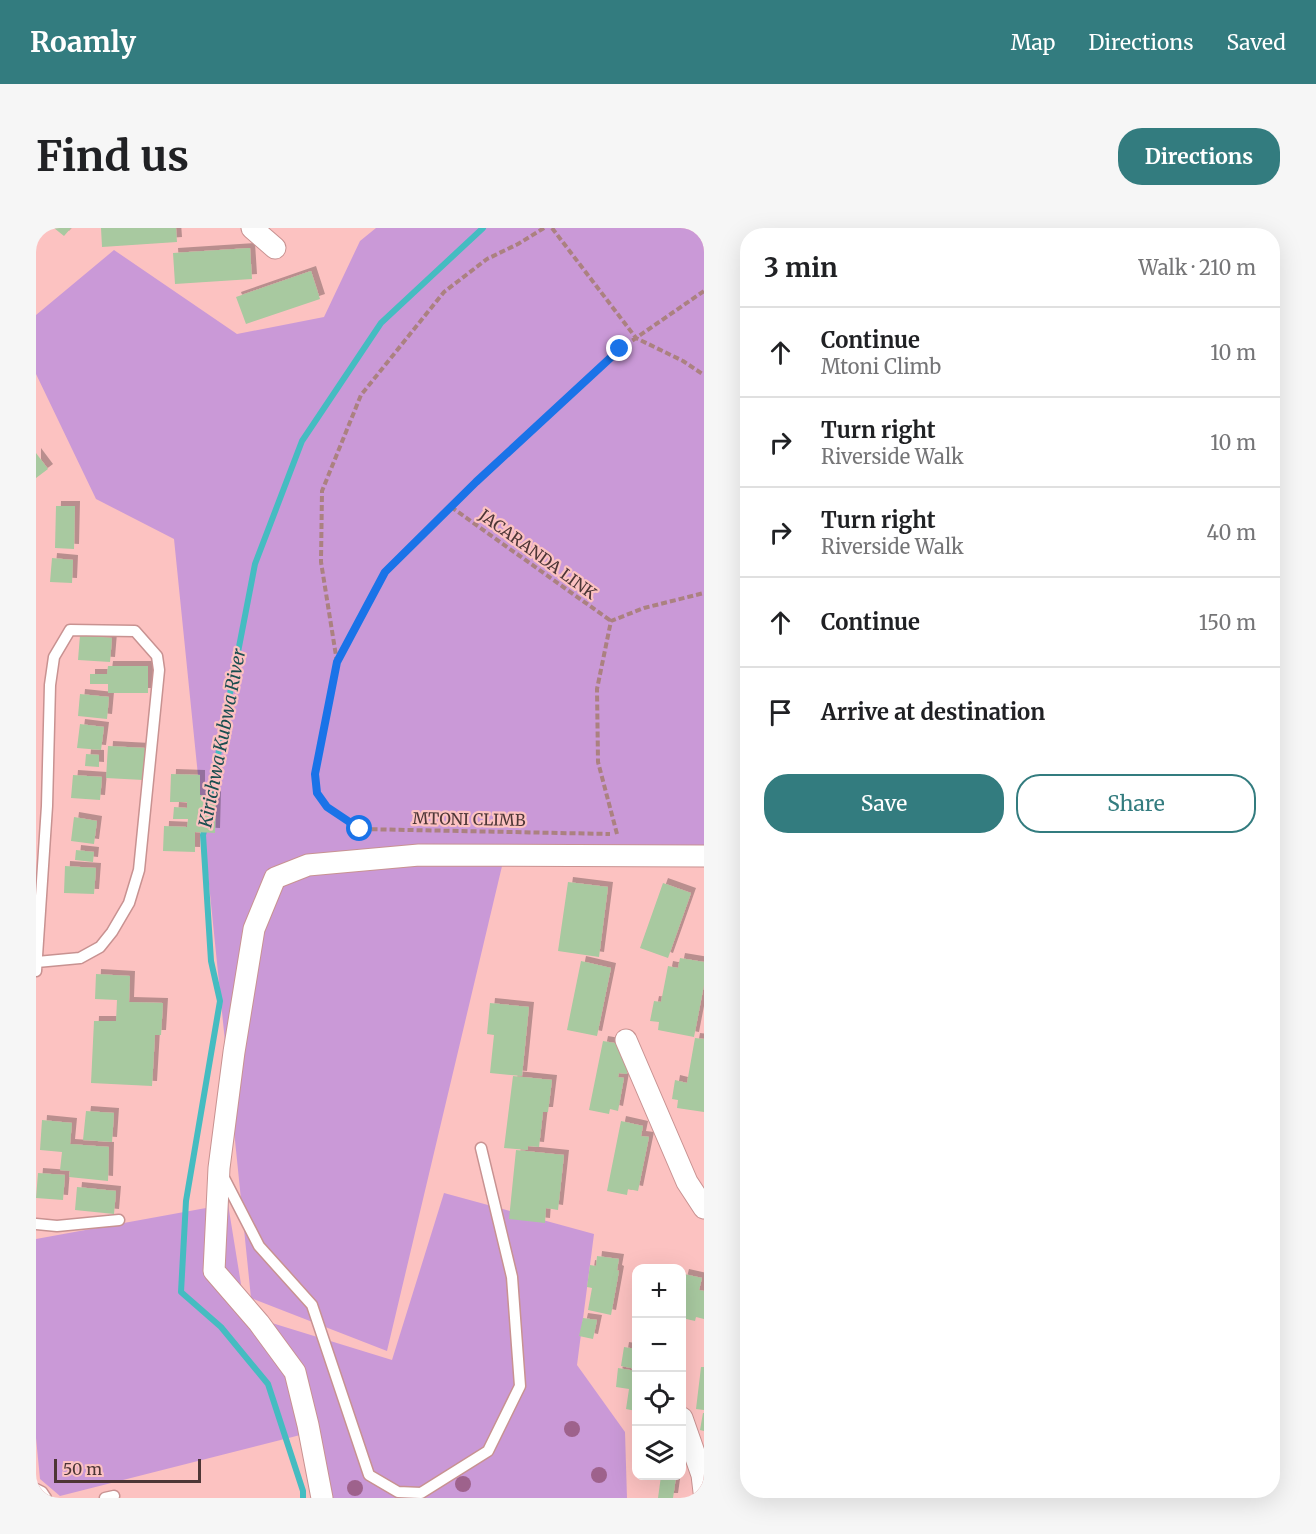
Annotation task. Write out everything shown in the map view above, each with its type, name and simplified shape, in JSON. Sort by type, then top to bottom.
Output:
[{"type":"street","points":[[252,228],[275,248]]},
{"type":"street","points":[[322,1498],[295,1372],[259,1323],[214,1271],[219,1168],[254,929],[275,878],[308,865],[419,855],[704,856]]},
{"type":"street","points":[[626,1040],[687,1182],[704,1208]]},
{"type":"street","points":[[684,1426],[702,1474],[704,1492]]},
{"type":"lane","points":[[70,630],[135,631],[157,656],[159,670],[139,870],[123,913],[100,947],[80,958],[36,967],[41,806],[54,657],[70,630]]},
{"type":"lane","points":[[219,1168],[259,1246],[312,1305],[369,1475],[398,1492],[421,1493],[488,1451],[520,1386],[512,1277],[481,1148]]},
{"type":"lane","points":[[36,1224],[57,1226],[119,1220]]},
{"type":"lane","points":[[36,1489],[46,1498]]},
{"type":"path","points":[[337,662],[321,562],[322,491],[361,395],[444,292],[487,259],[544,228]]},
{"type":"path","points":[[552,228],[636,338],[683,361],[704,375]]},
{"type":"path","points":[[337,662],[385,572],[620,349],[704,291]]},
{"type":"path","name":"JACARANDA LINK","points":[[451,507],[611,621]]},
{"type":"path","points":[[611,621],[644,608],[704,593]]},
{"type":"path","name":"MTONI CLIMB","points":[[337,662],[315,774],[317,793],[327,807],[360,829],[616,834],[598,762],[597,689],[611,621]]},
{"type":"shaded area","points":[[376,228],[704,228],[704,850],[507,845],[387,1351],[251,1298],[174,539],[96,499],[36,374],[36,315],[114,250],[237,334],[324,317],[360,241]]},
{"type":"shaded area","points":[[444,1193],[594,1234],[577,1365],[625,1432],[627,1498],[331,1498],[316,1431],[60,1496],[40,1479],[36,1438],[36,1239],[228,1204],[246,1315],[392,1360]]},
{"type":"building","points":[[54,228],[71,228],[64,236]]},
{"type":"building","points":[[101,228],[176,228],[177,242],[102,247]]},
{"type":"building","points":[[250,248],[252,279],[175,284],[173,253]]},
{"type":"building","points":[[311,271],[320,299],[246,324],[236,297]]},
{"type":"building","points":[[36,453],[48,469],[36,478]]},
{"type":"building","points":[[56,506],[75,506],[74,549],[55,548]]},
{"type":"building","points":[[52,558],[73,560],[72,583],[50,582]]},
{"type":"building","points":[[80,635],[112,638],[110,662],[78,660]]},
{"type":"building","points":[[108,666],[148,666],[148,693],[108,693],[108,684],[90,684],[90,674],[107,674]]},
{"type":"building","points":[[80,694],[109,697],[107,719],[78,716]]},
{"type":"building","points":[[80,724],[104,727],[101,750],[77,748]]},
{"type":"building","points":[[108,746],[145,748],[143,780],[106,778]]},
{"type":"building","points":[[86,754],[99,755],[99,767],[85,766]]},
{"type":"building","points":[[171,774],[200,775],[200,795],[216,796],[215,833],[195,832],[195,852],[163,851],[164,826],[187,827],[188,819],[173,819],[174,807],[187,808],[187,802],[170,802]]},
{"type":"building","points":[[73,775],[102,777],[100,800],[71,798]]},
{"type":"building","points":[[74,817],[97,821],[94,844],[71,841]]},
{"type":"building","points":[[76,850],[94,852],[93,862],[75,860]]},
{"type":"building","points":[[65,866],[96,868],[94,894],[64,893]]},
{"type":"building","points":[[568,882],[608,887],[599,957],[558,951]]},
{"type":"building","points":[[663,883],[691,893],[668,958],[640,948]]},
{"type":"building","points":[[680,958],[704,962],[704,985],[694,1037],[658,1030],[659,1022],[650,1021],[654,1001],[661,1002],[668,966],[678,968]]},
{"type":"building","points":[[581,961],[611,968],[597,1036],[567,1030]]},
{"type":"building","points":[[96,974],[130,976],[129,1002],[163,1003],[161,1035],[155,1035],[152,1086],[91,1083],[94,1021],[116,1021],[117,1000],[95,999]]},
{"type":"building","points":[[490,1003],[529,1007],[522,1076],[490,1073],[494,1035],[487,1034]]},
{"type":"building","points":[[695,1038],[704,1039],[704,1112],[677,1108],[678,1100],[672,1099],[675,1080],[687,1083]]},
{"type":"building","points":[[603,1041],[626,1045],[630,1055],[627,1074],[619,1073],[618,1077],[624,1078],[618,1111],[610,1109],[609,1114],[589,1110]]},
{"type":"building","points":[[513,1076],[552,1080],[548,1112],[543,1112],[539,1147],[528,1146],[528,1150],[504,1148]]},
{"type":"building","points":[[86,1111],[114,1113],[112,1142],[83,1140]]},
{"type":"building","points":[[42,1120],[72,1123],[70,1144],[109,1147],[108,1181],[69,1177],[70,1171],[60,1170],[62,1152],[40,1150]]},
{"type":"building","points":[[621,1121],[643,1126],[641,1136],[649,1137],[638,1191],[628,1189],[627,1195],[607,1191]]},
{"type":"building","points":[[516,1150],[564,1155],[558,1210],[546,1208],[545,1223],[509,1219]]},
{"type":"building","points":[[38,1173],[65,1175],[63,1200],[36,1198]]},
{"type":"building","points":[[77,1187],[116,1191],[114,1214],[75,1210]]},
{"type":"building","points":[[597,1256],[619,1259],[611,1315],[588,1310],[592,1288],[587,1287],[590,1265],[596,1266]]},
{"type":"building","points":[[686,1274],[702,1278],[699,1290],[704,1291],[704,1319],[696,1317],[695,1321],[686,1319]]},
{"type":"building","points":[[583,1318],[597,1320],[593,1339],[579,1336]]},
{"type":"building","points":[[624,1347],[632,1348],[632,1368],[621,1366]]},
{"type":"building","points":[[701,1367],[704,1367],[704,1410],[696,1409]]},
{"type":"building","points":[[618,1368],[632,1370],[632,1410],[626,1409],[629,1389],[616,1387]]},
{"type":"building","points":[[704,1413],[704,1431],[700,1430]]},
{"type":"building","points":[[660,1480],[676,1480],[673,1498],[658,1498]]},
{"type":"waterway","name":"Kirichwa Kubwa River","points":[[209,802],[255,564],[302,441],[381,323],[483,228]]},
{"type":"waterway","name":"Kirichwa Kubwa River","points":[[205,827],[203,835],[211,961],[220,1001],[186,1201],[181,1292],[221,1327],[268,1384],[303,1491],[303,1498]]},
{"type":"route","points":[[360,829],[327,807],[317,793],[315,774],[337,662],[385,572],[476,482],[620,349]]}]
